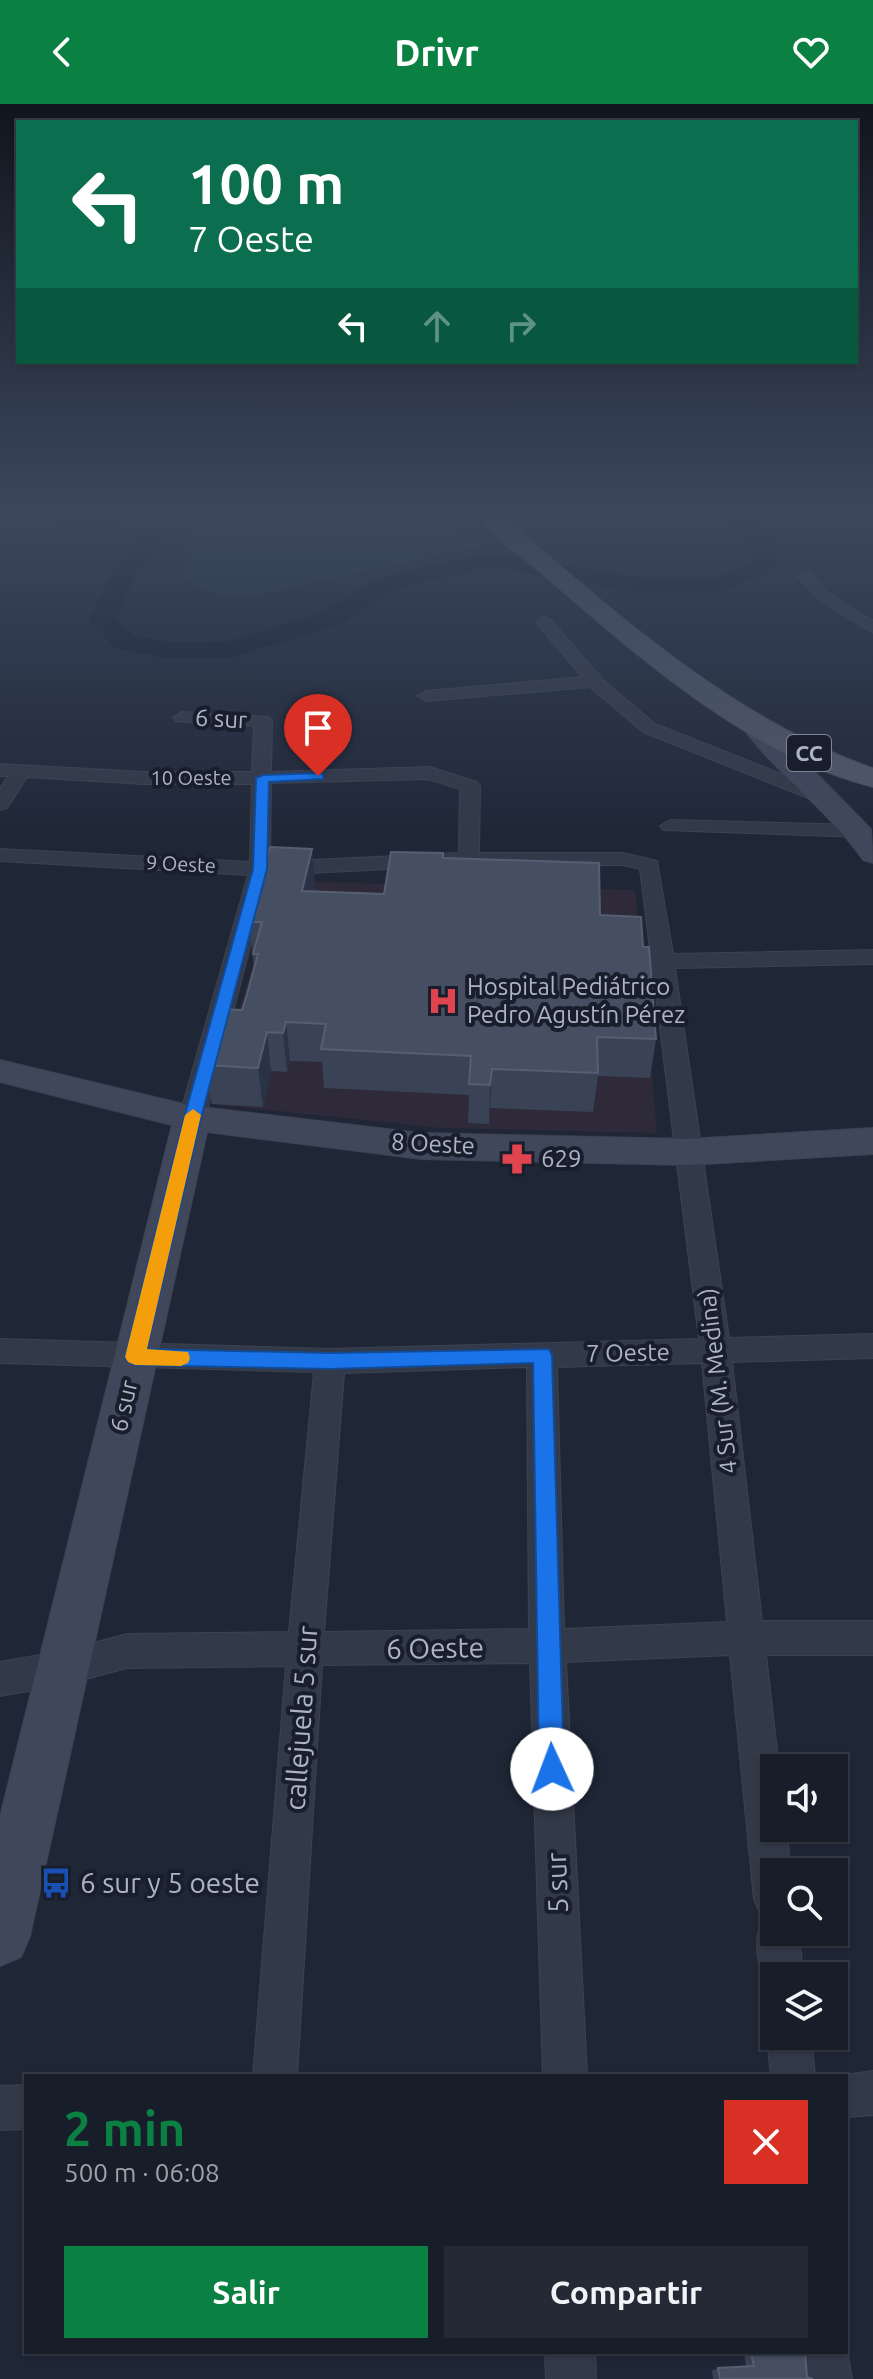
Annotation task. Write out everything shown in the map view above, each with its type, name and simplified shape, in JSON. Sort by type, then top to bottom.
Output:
[{"type":"main road","name":"CC","points":[[617,622],[688,678],[750,720],[812,755],[873,778]]},
{"type":"main road","name":"CC","points":[[750,720],[873,767]]},
{"type":"street","points":[[544,622],[594,681],[649,728],[825,798]]},
{"type":"street","points":[[426,696],[594,681]]},
{"type":"street","name":"6 sur","points":[[0,1936],[192,1118],[260,869],[263,721],[182,717]]},
{"type":"street","points":[[750,720],[767,743],[867,842]]},
{"type":"street","points":[[0,804],[10,772]]},
{"type":"street","name":"10 Oeste","points":[[10,772],[143,778],[429,773],[470,786],[469,859]]},
{"type":"street","points":[[670,826],[867,842]]},
{"type":"street","name":"9 Oeste","points":[[0,855],[260,869],[469,859],[623,859],[650,865]]},
{"type":"street","name":"4 Sur (M. Medina)","points":[[650,865],[716,1352],[770,1858]]},
{"type":"street","points":[[662,961],[873,957]]},
{"type":"street","name":"8 Oeste","points":[[0,1071],[192,1118],[421,1146],[688,1152],[873,1141]]},
{"type":"street","name":"7 Oeste","points":[[0,1351],[330,1361],[873,1346]]},
{"type":"street","name":"5 sur","points":[[542,1355],[547,1646],[565,2074]]},
{"type":"street","name":"callejuela 5 sur","points":[[275,2074],[305,1649],[330,1361]]},
{"type":"street","name":"6 Oeste","points":[[0,1679],[63,1668],[127,1651],[873,1638]]},
{"type":"street","points":[[790,2050],[793,2074]]},
{"type":"street","points":[[848,2095],[873,2093]]},
{"type":"street","points":[[0,2108],[24,2107]]},
{"type":"street","points":[[570,2354],[571,2379]]},
{"type":"street","points":[[824,2354],[827,2379]]},
{"type":"shaded area","name":"Hospital Pediátrico Pedro Agustín Pérez","points":[[272,881],[635,890],[657,1133],[441,1128],[211,1104],[254,960]]},
{"type":"building","name":"Hospital Pediátrico Pedro Agustín Pérez","points":[[270,847],[312,849],[302,891],[384,894],[391,852],[443,853],[443,858],[599,863],[600,915],[641,917],[643,947],[649,947],[656,1039],[597,1037],[598,1073],[492,1069],[490,1085],[469,1084],[471,1056],[321,1049],[326,1024],[286,1022],[283,1033],[267,1032],[258,1068],[205,1065],[221,1009],[242,1010],[247,994],[258,954],[253,954],[262,922],[249,922]]},
{"type":"building","points":[[751,2354],[805,2354],[807,2377],[813,2379],[720,2379],[718,2368],[754,2366]]},
{"type":"waterway","points":[[104,622],[126,643],[175,651],[232,649],[319,622]]},
{"type":"slow traffic","points":[[181,1358],[135,1357],[193,1115]]},
{"type":"place","name":"Hospital Pediátrico Pedro Agustín Pérez","points":[[443,1001]]},
{"type":"place","name":"629","points":[[517,1159]]},
{"type":"place","name":"6 sur y 5 oeste","points":[[56,1883]]},
{"type":"route","points":[[318,776],[263,778],[260,869],[192,1118],[135,1357],[330,1361],[542,1355],[552,1769]]}]
